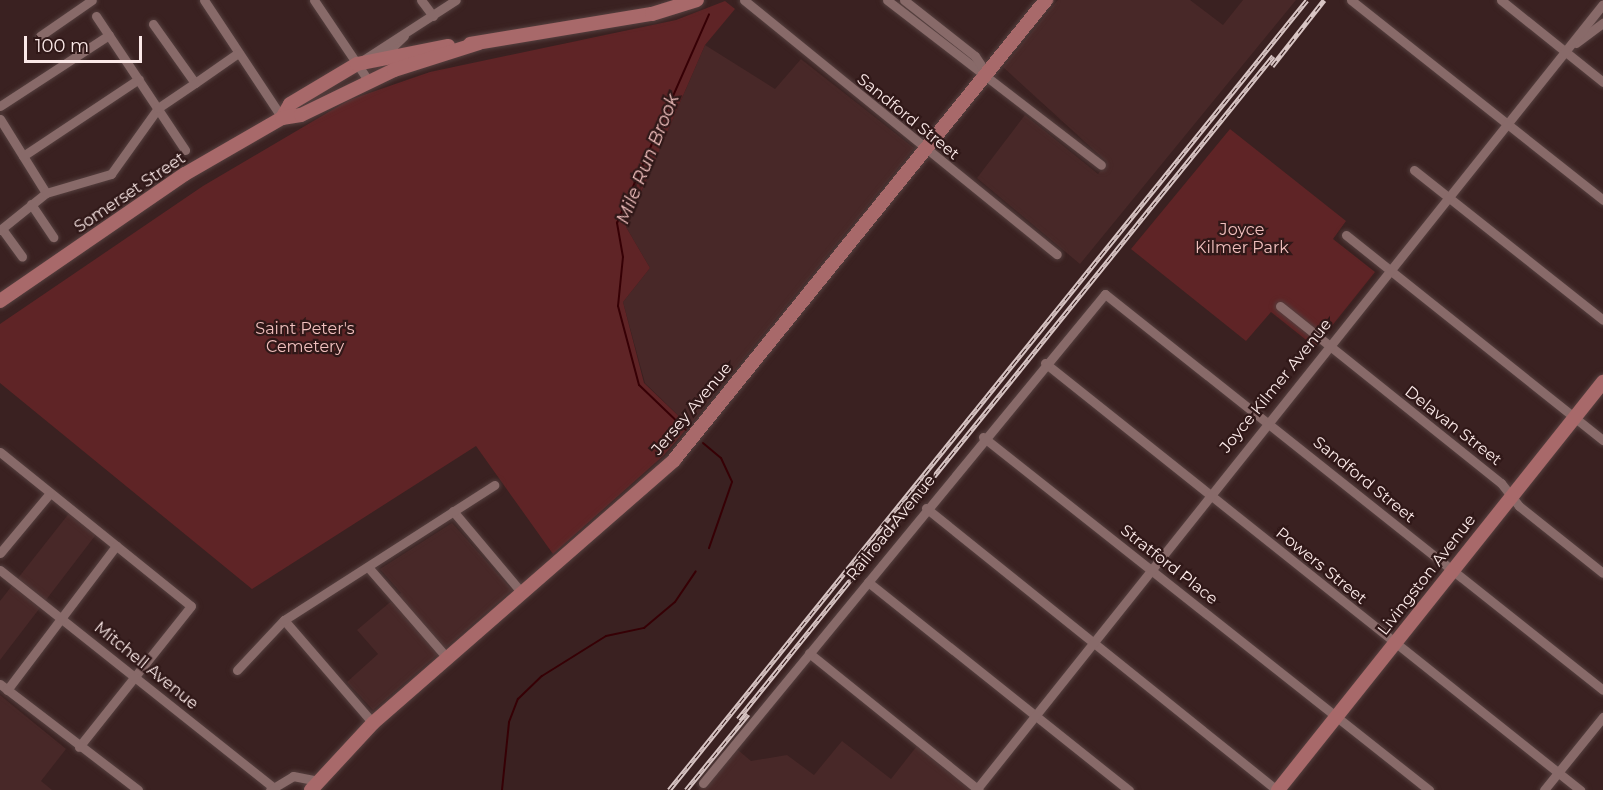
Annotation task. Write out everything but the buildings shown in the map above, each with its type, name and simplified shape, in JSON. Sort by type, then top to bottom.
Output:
[{"type":"main road","points":[[363,72],[380,59],[652,14],[697,0]]},
{"type":"main road","name":"Jersey Avenue","points":[[315,786],[373,723],[674,460],[1046,0]]},
{"type":"main road","points":[[363,72],[479,43]]},
{"type":"main road","name":"Somerset Street","points":[[0,301],[185,174],[282,118],[318,106],[363,72]]},
{"type":"main road","name":"Somerset Street","points":[[282,118],[290,104],[363,72]]},
{"type":"main road","name":"Livingston Avenue","points":[[1278,790],[1603,382]]},
{"type":"street","points":[[40,36],[92,0]]},
{"type":"street","points":[[204,0],[282,118]]},
{"type":"street","points":[[314,0],[363,72]]},
{"type":"street","points":[[421,0],[433,16]]},
{"type":"street","name":"Somerset Street","points":[[363,72],[411,30],[456,0]]},
{"type":"street","name":"Sandford Street","points":[[744,0],[925,150],[1057,254]]},
{"type":"street","points":[[886,0],[900,2],[975,56],[986,73],[1101,165]]},
{"type":"street","points":[[1351,0],[1603,200]]},
{"type":"street","points":[[1501,0],[1603,82]]},
{"type":"street","name":"Joyce Kilmer Avenue","points":[[977,789],[1326,346],[1390,271],[1603,4]]},
{"type":"street","points":[[96,16],[185,150]]},
{"type":"street","points":[[1565,51],[1603,23]]},
{"type":"street","points":[[153,24],[195,83]]},
{"type":"street","name":"Somerset Street","points":[[380,59],[411,30]]},
{"type":"street","points":[[0,106],[109,35]]},
{"type":"street","points":[[22,257],[1,230],[46,193],[111,174],[158,108],[238,53]]},
{"type":"street","points":[[23,156],[139,80]]},
{"type":"street","points":[[0,119],[46,193]]},
{"type":"street","points":[[1414,170],[1603,320]]},
{"type":"street","points":[[31,204],[52,237]]},
{"type":"street","points":[[1346,235],[1603,440]]},
{"type":"street","name":"Sandford Street","points":[[1105,294],[1603,690]]},
{"type":"street","name":"Railroad Avenue","points":[[703,783],[868,582],[983,437],[1105,294]]},
{"type":"street","name":"Delavan Street","points":[[1280,306],[1603,573]]},
{"type":"street","name":"Powers Street","points":[[1045,363],[1580,790]]},
{"type":"street","name":"Stratford Place","points":[[983,437],[1429,790]]},
{"type":"street","points":[[0,452],[175,591],[191,611],[79,747]]},
{"type":"street","points":[[237,670],[284,621],[494,485]]},
{"type":"street","points":[[0,553],[50,493]]},
{"type":"street","points":[[926,508],[1278,790]]},
{"type":"street","points":[[453,511],[522,593]]},
{"type":"street","points":[[116,546],[4,687],[79,747],[138,790]]},
{"type":"street","points":[[368,567],[447,658]]},
{"type":"street","name":"Mitchell Avenue","points":[[0,570],[272,788]]},
{"type":"street","points":[[868,582],[1129,790]]},
{"type":"street","points":[[284,621],[373,723]]},
{"type":"street","points":[[809,653],[977,789]]},
{"type":"street","points":[[1544,790],[1603,717]]},
{"type":"street","points":[[272,788],[293,776],[315,786]]},
{"type":"shaded area","points":[[1058,0],[1190,0],[1223,25],[1243,0],[1296,0],[1080,264],[977,178],[1025,115],[1098,174],[1107,162],[1003,67]]},
{"type":"shaded area","points":[[705,45],[775,89],[801,59],[914,148],[689,426],[645,383],[623,302],[650,268],[626,227]]},
{"type":"shaded area","points":[[74,507],[101,528],[0,660],[0,601]]},
{"type":"shaded area","points":[[452,523],[512,590],[373,710],[347,682],[378,654],[357,630],[401,593],[380,569]]},
{"type":"shaded area","points":[[0,695],[66,749],[41,781],[52,790],[0,790]]},
{"type":"shaded area","points":[[842,741],[891,779],[920,742],[975,790],[698,790],[732,745],[751,761],[787,755],[814,775]]},
{"type":"green space","name":"Saint Peter's Cemetery","points":[[725,1],[735,9],[705,45],[626,227],[650,268],[623,302],[644,383],[689,426],[664,455],[553,554],[476,446],[252,589],[0,383],[0,324],[203,186],[349,100],[430,72],[676,20]]},
{"type":"green space","name":"Joyce Kilmer Park","points":[[1230,129],[1346,221],[1333,239],[1375,272],[1315,347],[1271,312],[1246,341],[1131,249]]},
{"type":"waterway","name":"Mile Run Brook","points":[[686,430],[639,385],[618,306],[623,257],[617,223],[709,14]]},
{"type":"waterway","name":"Mile Run Brook","points":[[703,443],[721,458],[732,482],[709,548]]},
{"type":"waterway","name":"Mile Run Brook","points":[[502,790],[509,722],[518,699],[542,676],[606,636],[644,628],[675,602],[696,571]]},
{"type":"railway","points":[[669,790],[1307,0]]},
{"type":"railway","points":[[1272,66],[1324,0]]},
{"type":"railway","points":[[738,719],[1273,56]]},
{"type":"railway","points":[[686,790],[748,714]]}]
